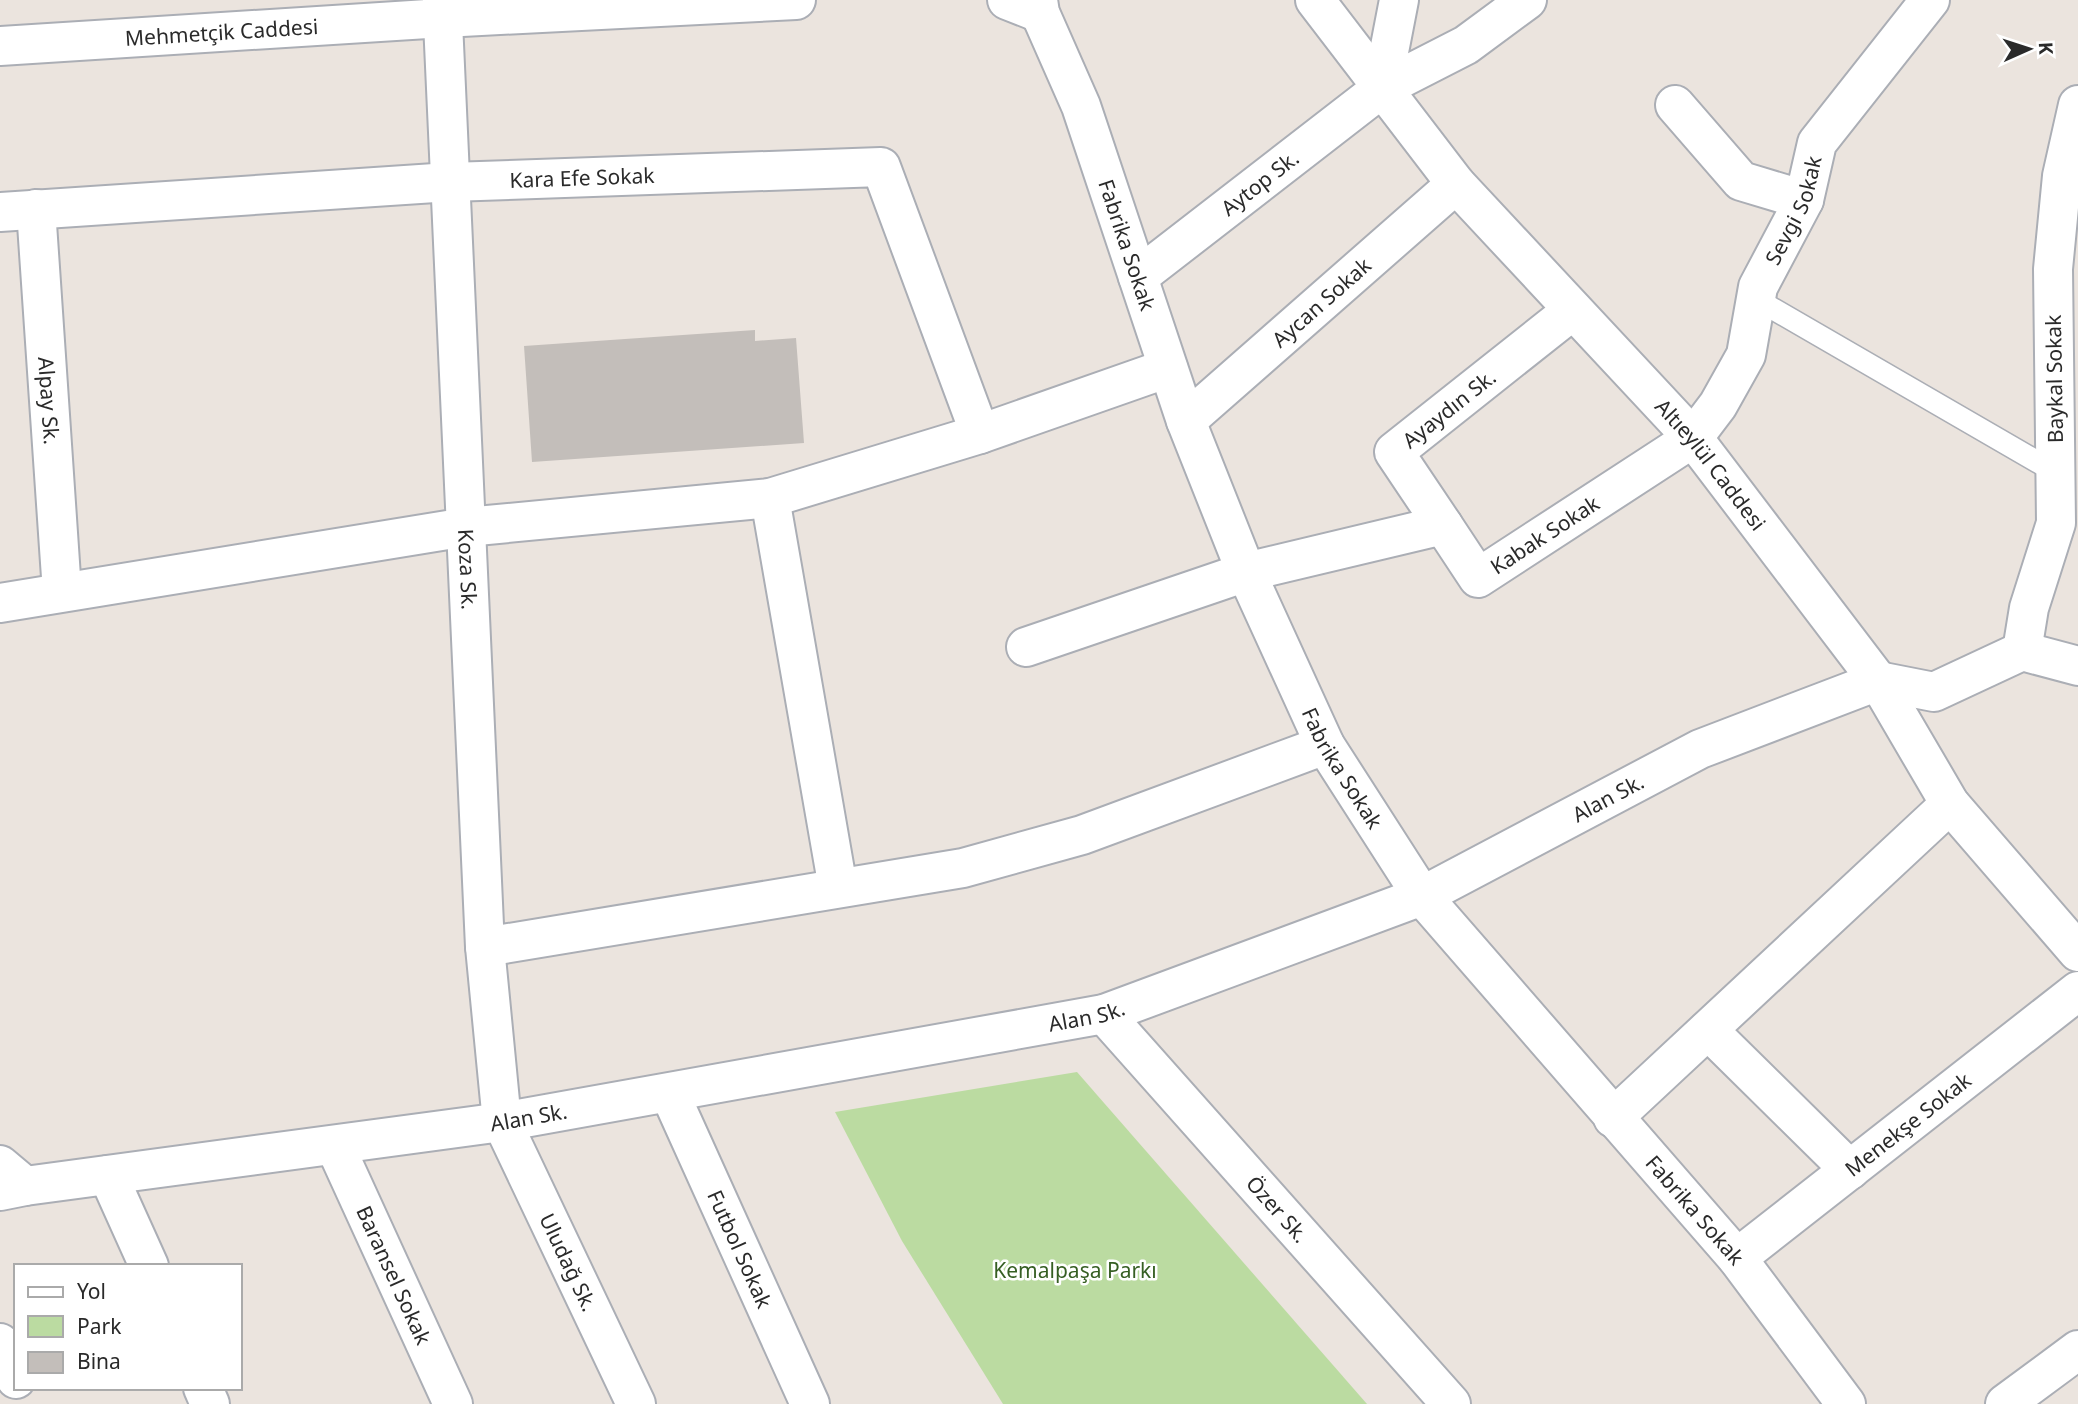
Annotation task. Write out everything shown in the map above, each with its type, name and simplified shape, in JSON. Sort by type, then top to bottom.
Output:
[{"type":"street","name":"Mehmetçik Caddesi","points":[[0,46],[443,9],[796,0]]},
{"type":"street","name":"Altıeylül Caddesi","points":[[1315,0],[1456,184],[1693,438],[1878,681],[1950,804],[2078,952]]},
{"type":"street","points":[[1382,88],[1399,0]]},
{"type":"street","name":"Aytop Sk.","points":[[1138,277],[1382,88],[1466,45],[1527,0]]},
{"type":"street","name":"Sevgi Sokak","points":[[1693,438],[1718,405],[1746,355],[1758,288],[1804,201],[1817,143],[1930,0]]},
{"type":"street","name":"Fabrika Sokak","points":[[1034,3],[1081,106],[1186,421],[1246,572],[1325,745],[1422,896],[1737,1258],[1846,1404]]},
{"type":"street","name":"Koza Sk.","points":[[443,9],[485,947],[502,1122]]},
{"type":"street","points":[[1675,105],[1741,181],[1804,201]]},
{"type":"street","name":"Baykal Sokak","points":[[2022,650],[2029,608],[2067,520],[2055,472],[2053,269],[2062,176],[2078,105]]},
{"type":"street","name":"Kara Efe Sokak","points":[[18,211],[450,181],[881,167],[980,434]]},
{"type":"street","name":"Aycan Sokak","points":[[1186,421],[1456,184]]},
{"type":"street","name":"Alpay Sk.","points":[[18,211],[62,593]]},
{"type":"street","name":"Ayaydın Sk.","points":[[1443,525],[1394,452],[1573,310]]},
{"type":"street","points":[[0,603],[466,527],[769,498],[980,434],[1168,368]]},
{"type":"street","name":"Kabak Sokak","points":[[1443,525],[1478,578],[1693,438]]},
{"type":"street","points":[[769,498],[838,888]]},
{"type":"street","points":[[1026,647],[1246,572],[1443,525]]},
{"type":"street","points":[[1878,681],[1934,692],[2022,650],[2078,666]]},
{"type":"street","name":"Alan Sk.","points":[[8,1181],[108,1175],[502,1122],[670,1094],[1104,1014],[1422,896],[1700,749],[1878,681]]},
{"type":"street","points":[[485,947],[963,868],[1082,835],[1325,745]]},
{"type":"street","points":[[1613,1118],[1950,804]]},
{"type":"street","name":"Menekşe Sokak","points":[[1737,1258],[2078,991]]},
{"type":"street","name":"Özer Sk.","points":[[1104,1014],[1451,1404]]},
{"type":"street","points":[[1708,1030],[1850,1170]]},
{"type":"street","name":"Futbol Sokak","points":[[670,1094],[810,1404]]},
{"type":"street","name":"Uludağ Sk.","points":[[502,1122],[636,1404]]},
{"type":"street","name":"Baransel Sokak","points":[[335,1146],[453,1404]]},
{"type":"street","points":[[108,1175],[148,1264]]},
{"type":"street","points":[[0,1343],[14,1374]]},
{"type":"street","points":[[2005,1404],[2078,1350]]},
{"type":"lane","points":[[1756,299],[2055,472]]},
{"type":"green space","name":"Kemalpaşa Parkı","points":[[1077,1072],[1367,1404],[1003,1404],[902,1241],[835,1112]]},
{"type":"building","points":[[755,330],[755,341],[796,338],[804,443],[532,462],[524,346]]}]
